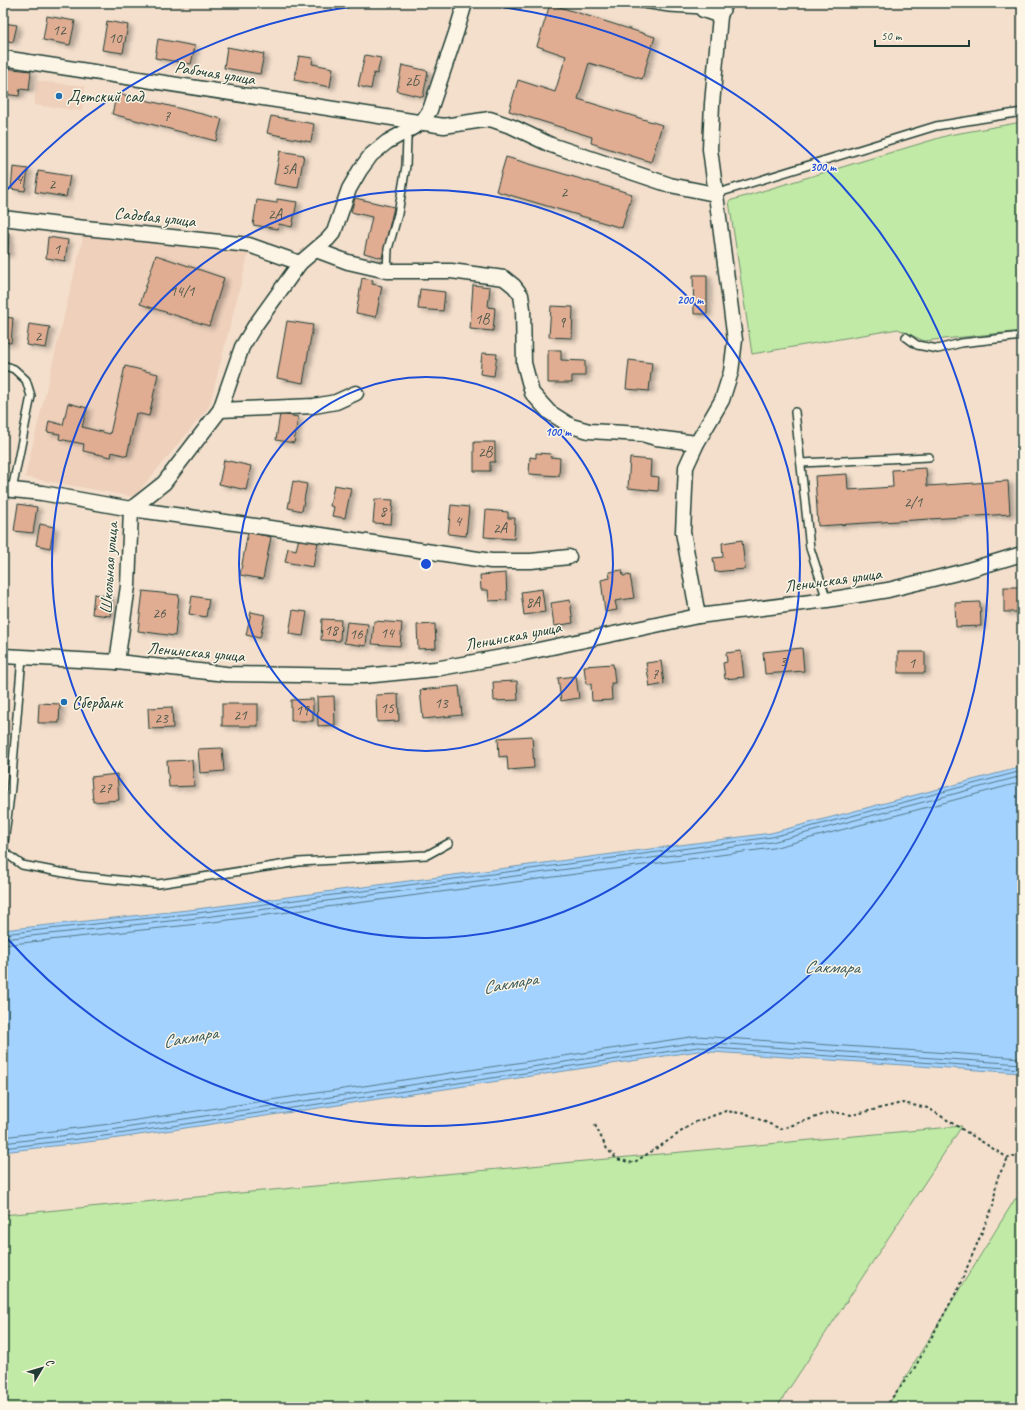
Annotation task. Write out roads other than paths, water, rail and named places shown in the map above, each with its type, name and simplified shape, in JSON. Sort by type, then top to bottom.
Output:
[{"type":"street","points":[[131,509],[164,483],[220,410],[242,347],[254,327],[300,263],[334,232],[350,189],[360,170],[371,155],[387,142],[415,126],[430,110],[465,3]]},
{"type":"street","points":[[698,616],[683,532],[686,467],[697,443],[722,400],[731,372],[735,340],[710,149],[712,104],[720,16],[725,3]]},
{"type":"street","points":[[701,6],[720,16]]},
{"type":"street","name":"Рабочая улица","points":[[3,58],[415,126],[444,126],[490,119],[513,127],[551,145],[670,185],[715,194]]},
{"type":"street","name":"Садовая улица","points":[[3,218],[249,245],[300,263]]},
{"type":"street","points":[[316,250],[348,262],[387,271],[451,271],[504,278],[514,286],[521,295],[523,309],[524,364],[532,392],[549,412],[571,426],[589,431],[642,434],[656,438],[697,443]]},
{"type":"street","points":[[220,410],[314,406],[336,402],[356,394]]},
{"type":"street","name":"Школьная улица","points":[[8,490],[42,493],[131,509],[128,586],[117,662]]},
{"type":"street","points":[[131,509],[322,535],[491,561],[531,561],[569,557]]},
{"type":"street","name":"Ленинская улица","points":[[3,656],[117,662],[226,674],[364,676],[435,669],[698,616],[827,600],[888,590],[965,571],[1022,554]]},
{"type":"lane","points":[[637,3],[668,8],[701,6]]},
{"type":"lane","points":[[715,194],[936,126],[1022,112]]},
{"type":"lane","points":[[387,271],[388,249],[398,214],[406,166],[407,139],[415,126]]},
{"type":"lane","points":[[906,337],[917,345],[938,349],[961,343],[1022,336]]},
{"type":"lane","points":[[3,365],[14,369],[26,380],[31,396],[8,490]]},
{"type":"lane","points":[[795,412],[810,548],[827,600]]},
{"type":"lane","points":[[801,463],[929,457]]},
{"type":"lane","points":[[22,657],[5,817],[3,850],[22,865],[80,876],[158,884],[300,862],[427,855],[449,843]]},
{"type":"water","name":"Сакмара","points":[[1022,767],[1022,1073],[698,1051],[112,1139],[3,1152],[3,930],[197,909],[771,833]]},
{"type":"place","name":"Детский сад","points":[[59,96]]},
{"type":"place","name":"Сбербанк","points":[[64,702]]}]
